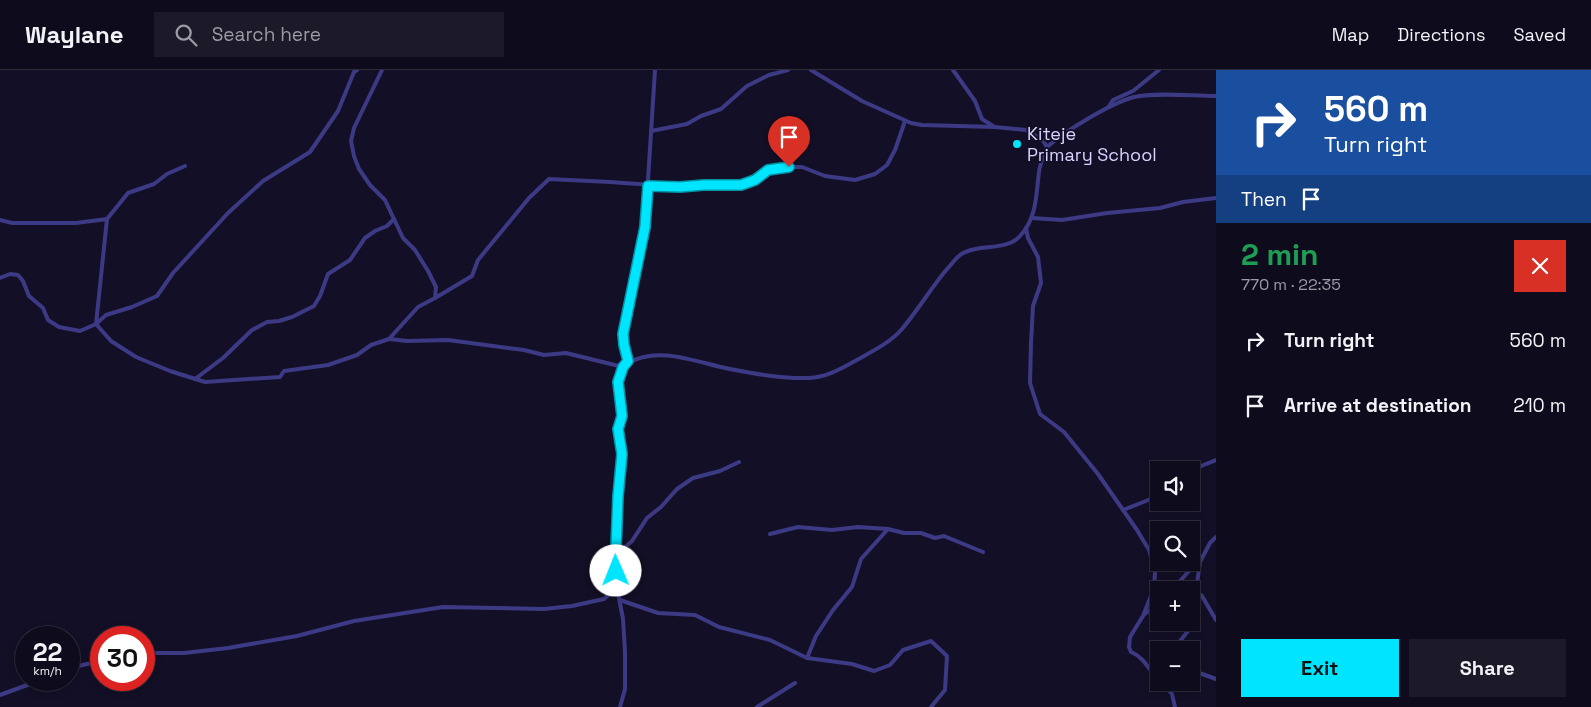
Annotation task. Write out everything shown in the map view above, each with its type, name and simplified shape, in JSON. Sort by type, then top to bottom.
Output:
[{"type":"street","points":[[0,278],[10,274],[18,275],[23,281],[29,296],[43,308],[48,320],[59,327],[80,331],[96,324],[106,315],[132,307],[157,296],[173,273],[228,213],[263,181],[310,152],[338,111],[354,72],[357,70]]},
{"type":"street","points":[[382,70],[354,128],[351,141],[359,169],[370,185],[385,200],[403,238],[414,250],[428,271],[436,287],[435,298]]},
{"type":"street","points":[[627,364],[623,334],[645,227],[655,70]]},
{"type":"street","points":[[651,131],[687,124],[701,116],[721,109],[747,86],[768,75],[788,70]]},
{"type":"street","points":[[811,70],[862,101],[911,124],[1026,130],[1044,142],[1047,147]]},
{"type":"street","points":[[953,70],[975,101],[982,119],[995,127]]},
{"type":"street","points":[[1107,109],[1113,100],[1133,91],[1159,70]]},
{"type":"street","points":[[620,707],[625,689],[625,652],[623,619],[616,588],[616,555],[618,496],[622,454],[618,429],[622,416],[618,382],[623,367],[637,358],[673,356],[714,364],[731,370],[775,376],[809,378],[826,376],[873,351],[894,337],[909,320],[937,281],[959,256],[974,249],[1013,242],[1020,237],[1032,218],[1038,190],[1039,171],[1047,147],[1056,138],[1107,109],[1133,98],[1141,96],[1216,96]]},
{"type":"street","points":[[389,339],[418,307],[472,276],[478,260],[529,198],[549,179],[680,187],[741,185],[755,180],[768,170],[789,167],[802,168],[817,174],[846,180],[865,178],[875,174],[887,165],[895,150],[905,120]]},
{"type":"street","points":[[185,166],[167,174],[154,184],[128,193],[107,219],[96,324],[111,341],[136,357],[170,371],[205,382],[280,377],[284,371],[328,365],[357,356],[371,345],[389,339],[406,341],[448,340],[524,350],[544,355],[566,354],[623,367]]},
{"type":"street","points":[[1032,218],[1062,220],[1151,209],[1183,202],[1216,198]]},
{"type":"street","points":[[0,220],[12,222],[76,223],[107,219]]},
{"type":"street","points":[[195,378],[223,358],[252,330],[268,322],[292,317],[314,306],[328,274],[350,260],[366,238],[375,231],[387,226],[394,219]]},
{"type":"street","points":[[1026,228],[1028,238],[1038,257],[1041,282],[1034,306],[1030,383],[1040,414],[1064,432],[1098,474],[1149,550],[1155,572],[1154,588],[1143,616],[1130,637],[1129,647],[1131,652],[1138,654],[1150,668]]},
{"type":"street","points":[[1200,467],[1216,460]]},
{"type":"street","points":[[616,555],[632,541],[647,518],[661,507],[677,489],[693,478],[720,471],[739,462]]},
{"type":"street","points":[[1123,510],[1150,499]]},
{"type":"street","points":[[770,534],[798,526],[832,530],[858,527],[888,529],[935,538],[944,536],[983,552]]},
{"type":"street","points":[[807,658],[816,636],[833,610],[852,587],[861,559],[888,529]]},
{"type":"street","points":[[1200,562],[1210,543],[1216,537]]},
{"type":"street","points":[[1180,581],[1189,571]]},
{"type":"street","points":[[155,653],[184,654],[238,646],[297,636],[354,621],[443,607],[544,609],[572,606],[604,599],[616,588]]},
{"type":"street","points":[[1200,595],[1216,620]]},
{"type":"street","points":[[620,600],[658,613],[695,615],[719,627],[770,640],[807,658],[852,664],[874,671],[890,665],[904,650],[931,641],[947,656],[945,690],[931,707]]},
{"type":"street","points":[[1143,616],[1150,610]]},
{"type":"street","points":[[1180,641],[1188,631]]},
{"type":"street","points":[[1200,673],[1216,679]]},
{"type":"street","points":[[757,707],[795,682]]},
{"type":"street","points":[[0,695],[15,690]]},
{"type":"street","points":[[1169,691],[1172,694],[1175,707]]},
{"type":"place","name":"Kiteje Primary School","points":[[1017,144]]},
{"type":"route","points":[[616,571],[618,496],[622,454],[618,429],[622,416],[618,382],[623,367],[628,361],[623,334],[645,227],[648,186],[741,185],[755,180],[768,170],[789,167]]}]
